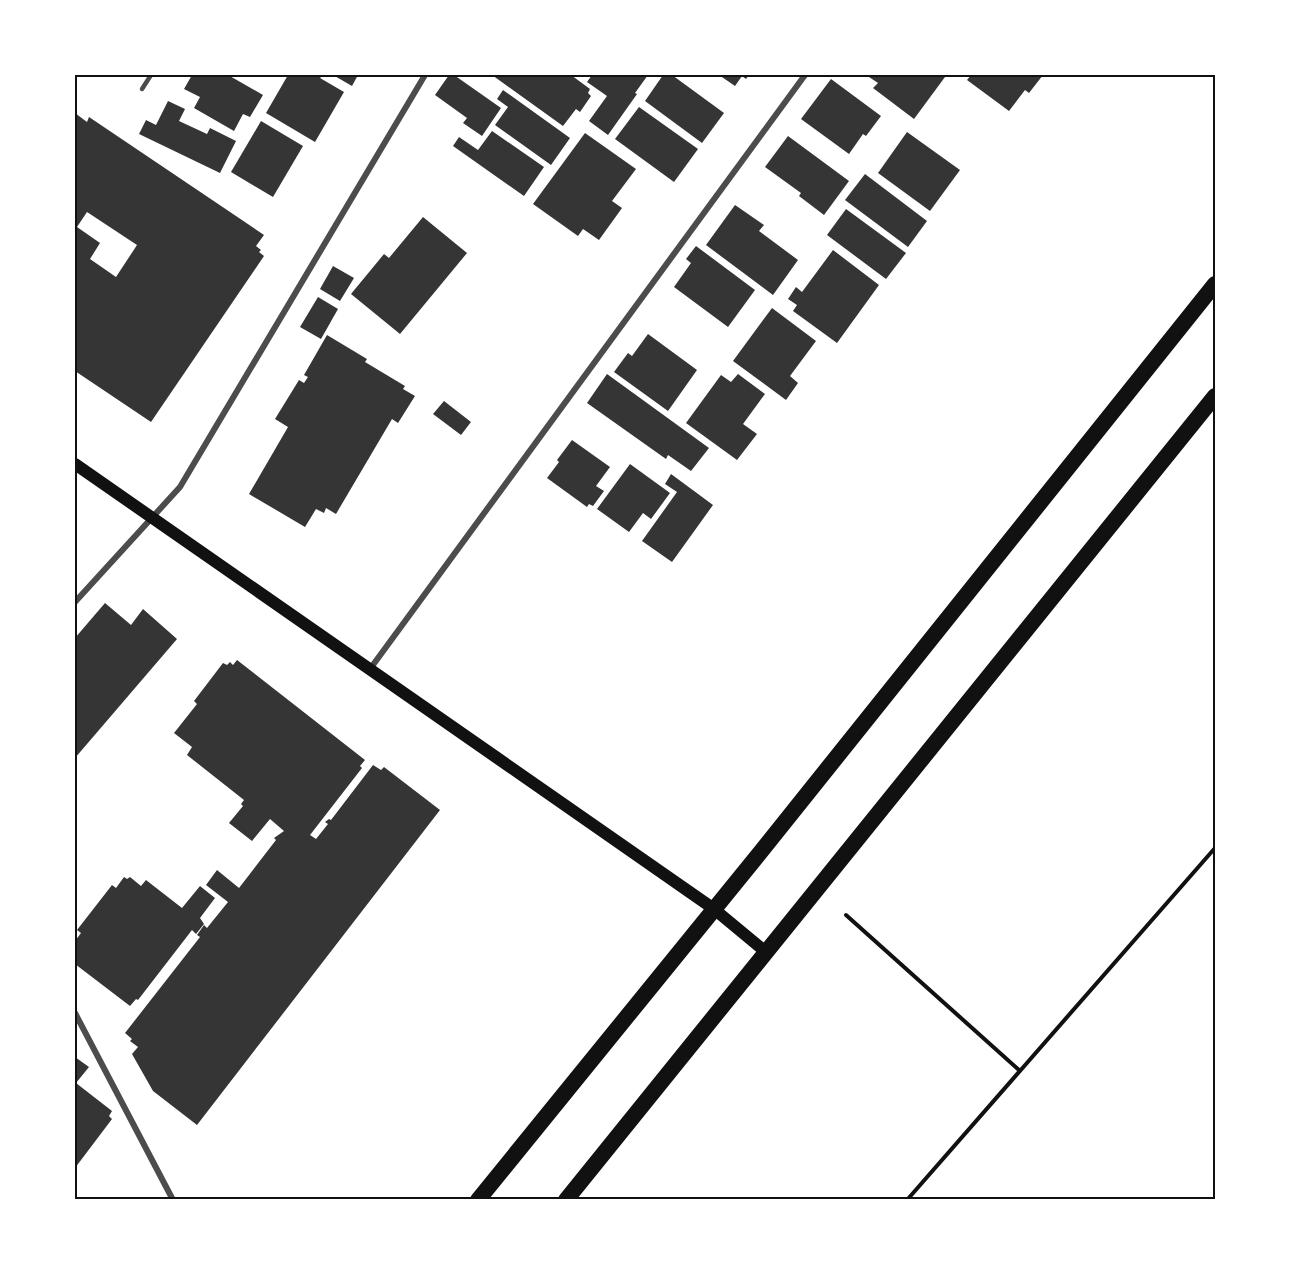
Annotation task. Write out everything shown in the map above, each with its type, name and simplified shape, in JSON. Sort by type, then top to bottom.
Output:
[{"type":"highway","points":[[478,1200],[1215,284]]},
{"type":"highway","points":[[566,1200],[1215,396]]},
{"type":"main road","points":[[75,464],[714,909],[767,953]]},
{"type":"street","points":[[75,603],[180,487],[425,75]]},
{"type":"street","points":[[370,670],[805,75]]},
{"type":"street","points":[[76,1018],[173,1200]]},
{"type":"lane","points":[[142,89],[151,75]]},
{"type":"path","points":[[907,1200],[1215,848]]},
{"type":"path","points":[[846,915],[1019,1070]]},
{"type":"building","points":[[192,75],[228,75],[263,95],[250,117],[243,114],[234,131],[194,108],[200,97],[184,89]]},
{"type":"building","points":[[288,75],[323,75],[320,78],[344,92],[315,142],[266,113]]},
{"type":"building","points":[[333,75],[358,75],[352,86]]},
{"type":"building","points":[[449,75],[454,75],[501,108],[482,136],[463,123],[467,118],[435,95]]},
{"type":"building","points":[[492,75],[571,75],[590,89],[588,93],[591,96],[580,112],[576,109],[563,126]]},
{"type":"building","points":[[592,75],[648,75],[608,135],[589,121],[607,96],[587,82]]},
{"type":"building","points":[[663,75],[672,75],[724,113],[702,143],[645,101]]},
{"type":"building","points":[[719,75],[749,75],[746,79],[742,76],[735,86]]},
{"type":"building","points":[[866,75],[943,75],[945,77],[914,119],[873,88],[878,83]]},
{"type":"building","points":[[971,75],[1043,75],[1029,93],[1025,90],[1009,111],[967,80]]},
{"type":"building","points":[[831,79],[881,116],[866,136],[863,134],[849,154],[801,119]]},
{"type":"building","points":[[503,90],[570,138],[551,165],[495,125],[508,107],[497,99]]},
{"type":"building","points":[[168,101],[185,109],[179,121],[207,134],[210,128],[236,141],[220,173],[139,134],[146,120],[156,125]]},
{"type":"building","points":[[639,107],[698,149],[674,182],[615,139]]},
{"type":"building","points":[[75,113],[87,122],[89,117],[264,235],[256,246],[264,256],[151,422],[75,371]],"holes":[[[87,212],[137,245],[116,277],[90,259],[100,243],[77,227]]]},
{"type":"building","points":[[261,121],[303,146],[273,197],[231,172]]},
{"type":"building","points":[[492,131],[544,167],[524,196],[453,146],[459,137],[478,150]]},
{"type":"building","points":[[907,132],[960,170],[930,211],[878,173]]},
{"type":"building","points":[[585,133],[636,169],[612,201],[622,208],[599,240],[583,229],[578,236],[533,204]]},
{"type":"building","points":[[788,136],[849,181],[824,215],[799,196],[801,193],[765,167]]},
{"type":"building","points":[[865,174],[927,221],[908,247],[845,200]]},
{"type":"building","points":[[735,205],[764,225],[759,231],[798,260],[773,295],[706,245]]},
{"type":"building","points":[[846,209],[906,253],[886,279],[827,235]]},
{"type":"building","points":[[423,217],[467,253],[400,334],[351,294],[384,254],[389,258]]},
{"type":"building","points":[[696,246],[755,290],[728,327],[674,287],[691,263],[686,259]]},
{"type":"building","points":[[833,250],[879,285],[837,343],[793,311],[797,305],[788,299],[796,287],[802,292]]},
{"type":"building","points":[[333,266],[354,278],[340,301],[320,289]]},
{"type":"building","points":[[318,297],[338,309],[321,339],[300,327]]},
{"type":"building","points":[[772,308],[816,341],[790,376],[798,383],[786,400],[733,361]]},
{"type":"building","points":[[648,334],[697,370],[668,411],[614,372],[628,353],[632,356]]},
{"type":"building","points":[[327,335],[367,359],[365,362],[405,386],[403,389],[415,396],[398,423],[392,419],[336,514],[326,508],[324,513],[316,509],[305,527],[249,494],[288,427],[275,419],[299,380],[304,383],[308,377],[304,375]]},
{"type":"building","points":[[607,374],[709,448],[691,471],[668,455],[666,459],[587,403]]},
{"type":"building","points":[[738,374],[765,394],[743,424],[757,434],[737,460],[686,423],[721,375],[731,382]]},
{"type":"building","points":[[444,401],[471,422],[461,435],[433,414]]},
{"type":"building","points":[[572,440],[610,467],[596,486],[604,491],[593,506],[589,504],[587,507],[547,478]]},
{"type":"building","points":[[630,464],[670,493],[651,519],[643,513],[629,532],[597,509]]},
{"type":"building","points":[[671,474],[713,505],[672,562],[642,541],[677,492],[665,484]]},
{"type":"building","points":[[105,603],[131,625],[143,609],[177,639],[75,758],[75,638]]},
{"type":"building","points":[[237,660],[365,760],[360,766],[362,768],[310,835],[316,839],[328,824],[325,822],[331,820],[373,765],[381,770],[384,767],[440,810],[197,1125],[153,1091],[132,1054],[138,1047],[125,1033],[200,937],[197,935],[204,925],[207,928],[228,902],[206,885],[217,870],[239,888],[276,840],[274,838],[284,831],[270,819],[252,841],[229,823],[243,806],[241,804],[244,800],[187,755],[192,747],[174,733],[197,704],[194,701],[223,663],[227,665],[230,662],[233,665]]},
{"type":"building","points":[[124,877],[127,879],[130,877],[141,886],[146,880],[182,908],[200,886],[215,898],[200,918],[204,924],[196,934],[192,930],[138,1000],[136,999],[130,1006],[75,964],[75,941],[81,933],[77,930],[112,885],[116,888]]},
{"type":"building","points":[[75,1057],[89,1067],[76,1083],[112,1111],[109,1116],[112,1119],[75,1168]]}]
